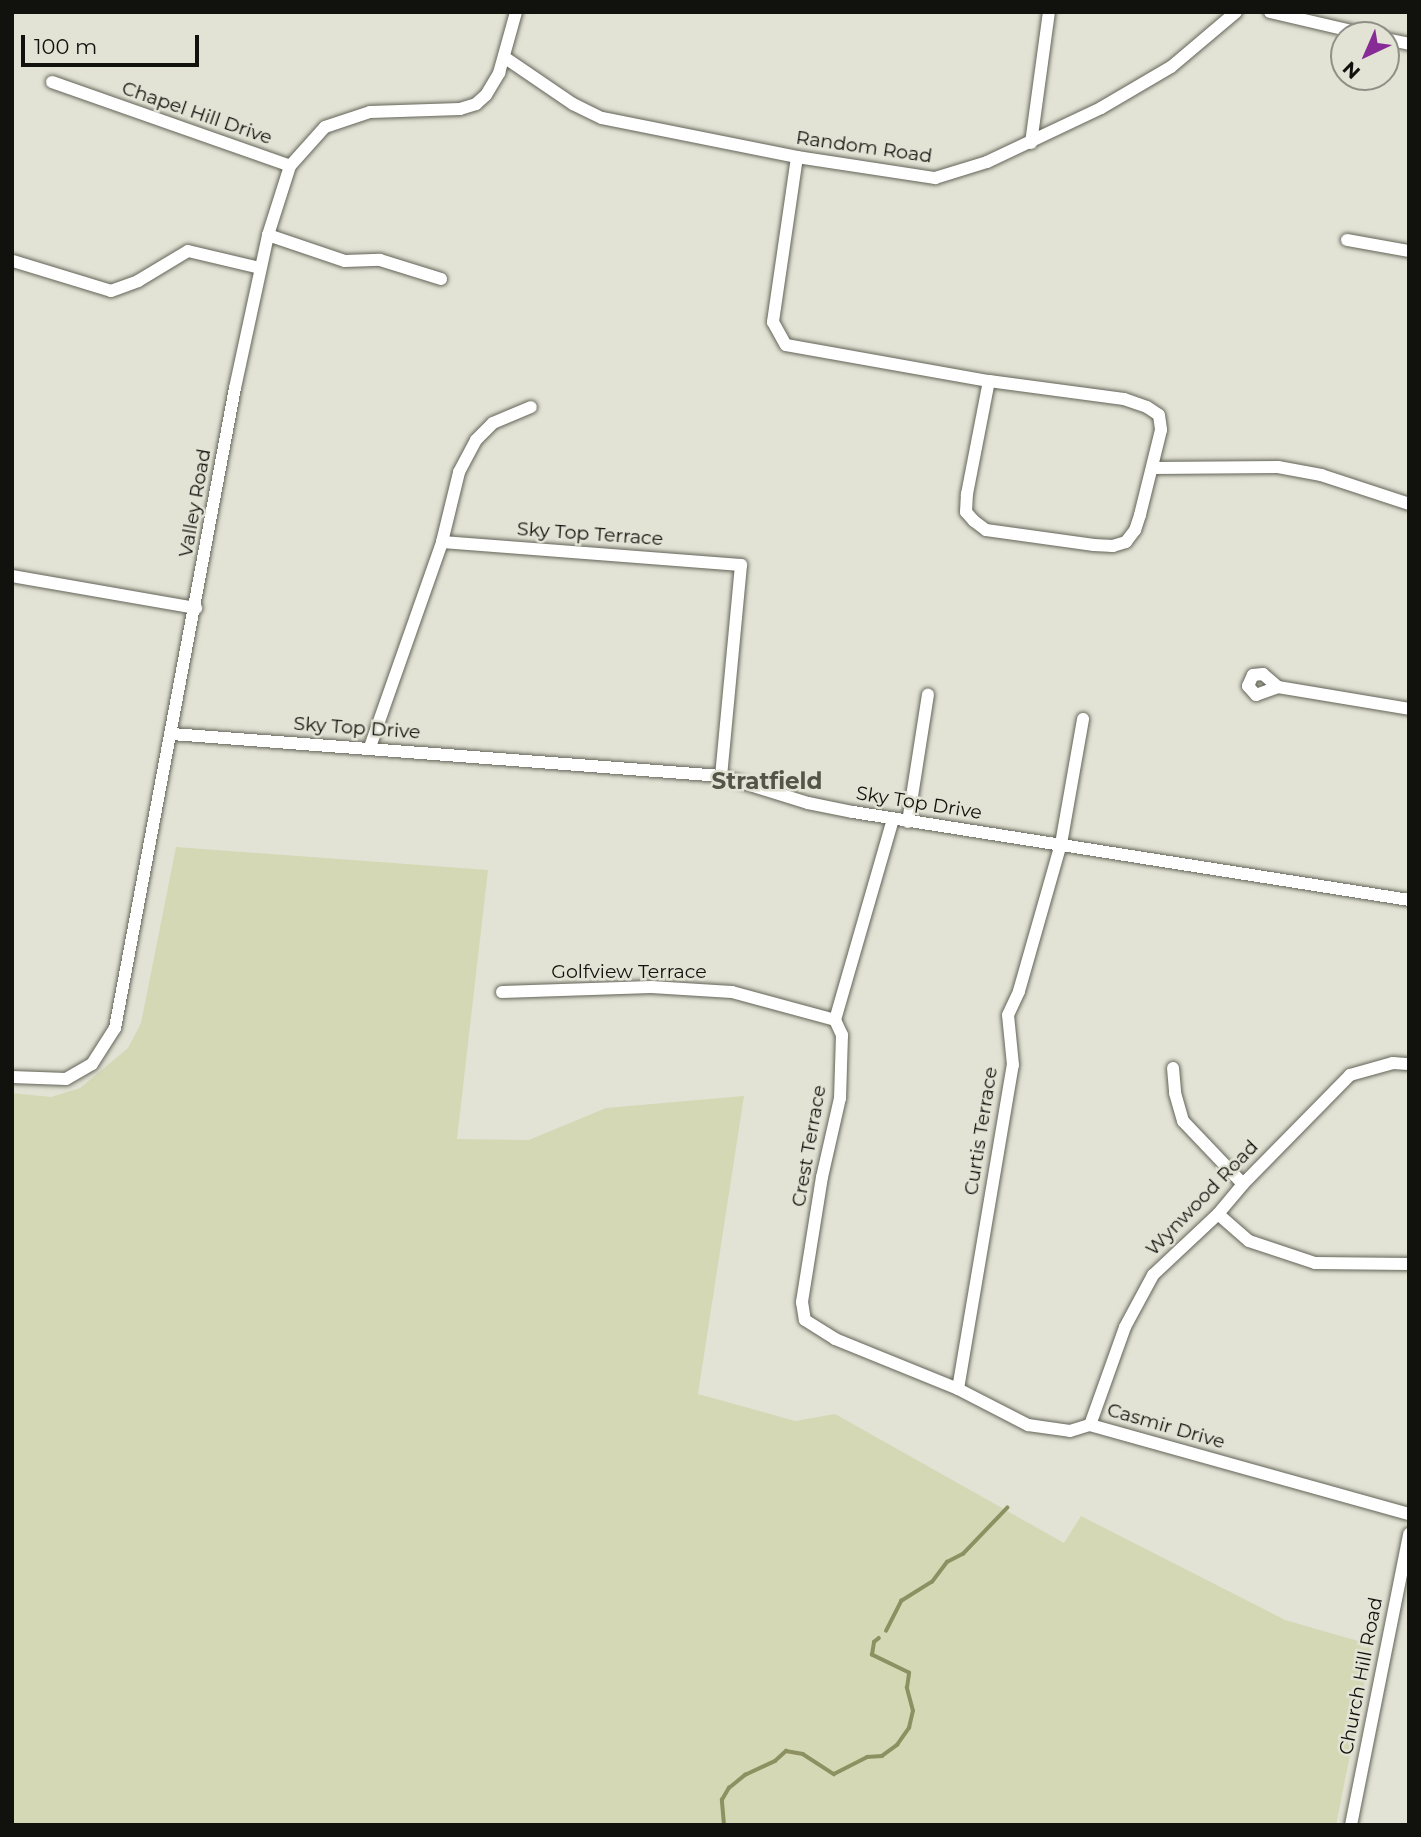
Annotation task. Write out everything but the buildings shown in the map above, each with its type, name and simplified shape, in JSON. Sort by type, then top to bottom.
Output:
[{"type":"street","name":"Valley Road","points":[[12,1077],[66,1079],[92,1064],[116,1028],[260,268],[290,166],[325,127],[370,113],[460,109],[476,104],[491,88],[504,57],[516,12]]},
{"type":"street","points":[[1031,143],[1049,12]]},
{"type":"street","name":"Random Road","points":[[504,57],[573,104],[602,118],[797,157],[935,178],[987,162],[1031,143],[1171,68],[1236,12]]},
{"type":"street","points":[[1270,12],[1330,26]]},
{"type":"street","name":"Chapel Hill Drive","points":[[52,82],[290,166]]},
{"type":"street","points":[[797,157],[773,322],[786,345],[989,381],[1124,399],[1147,407],[1159,415],[1161,430],[1135,530],[1126,542],[1113,546],[1094,545],[986,530],[966,512],[989,381]]},
{"type":"street","points":[[268,235],[345,261],[380,260],[440,279]]},
{"type":"street","points":[[1347,240],[1409,251]]},
{"type":"street","points":[[13,261],[111,291],[138,281],[188,251],[260,268]]},
{"type":"street","points":[[370,747],[442,542],[459,472],[476,440],[493,423],[531,407]]},
{"type":"street","points":[[1153,468],[1278,467],[1321,475],[1409,504]]},
{"type":"street","name":"Sky Top Terrace","points":[[442,542],[741,565],[721,776]]},
{"type":"street","points":[[12,576],[196,608]]},
{"type":"street","points":[[1278,687],[1409,709]]},
{"type":"street","points":[[908,822],[928,695]]},
{"type":"street","name":"Curtis Terrace","points":[[958,1389],[1013,1065],[1008,1015],[1019,990],[1060,844],[1083,719]]},
{"type":"street","name":"Sky Top Drive","points":[[172,734],[370,747],[721,776],[808,803],[908,822],[1409,900]]},
{"type":"street","name":"Crest Terrace","points":[[805,1320],[802,1302],[822,1177],[840,1098],[842,1035],[835,1020],[893,819]]},
{"type":"street","name":"Golfview Terrace","points":[[502,992],[650,987],[732,992],[835,1020]]},
{"type":"street","name":"Wynwood Road","points":[[1090,1425],[1125,1327],[1153,1275],[1218,1214],[1242,1184],[1350,1076],[1393,1063],[1409,1064]]},
{"type":"street","points":[[1173,1068],[1175,1093],[1183,1121],[1242,1184]]},
{"type":"street","points":[[1218,1214],[1249,1241],[1315,1263],[1409,1264]]},
{"type":"street","name":"Casmir Drive","points":[[805,1320],[835,1339],[958,1389],[1028,1425],[1070,1431],[1090,1425],[1409,1514]]},
{"type":"street","name":"Church Hill Road","points":[[1351,1825],[1409,1534]]},
{"type":"green space","points":[[176,847],[488,870],[457,1139],[529,1140],[606,1108],[744,1096],[698,1394],[795,1421],[835,1414],[1064,1543],[1081,1516],[1285,1620],[1372,1645],[1336,1825],[12,1825],[12,1093],[51,1097],[80,1088],[128,1048],[141,1023]]},
{"type":"waterway","points":[[886,1631],[901,1601],[932,1582],[947,1562],[963,1554],[1007,1508]]},
{"type":"waterway","points":[[724,1825],[722,1800],[729,1788],[745,1775],[775,1761],[786,1751],[803,1754],[834,1774],[867,1757],[882,1756],[897,1745],[909,1728],[913,1711],[907,1688],[909,1673],[872,1655],[874,1642],[879,1638]]},
{"type":"district","name":"Stratfield","points":[[767,781]]}]
